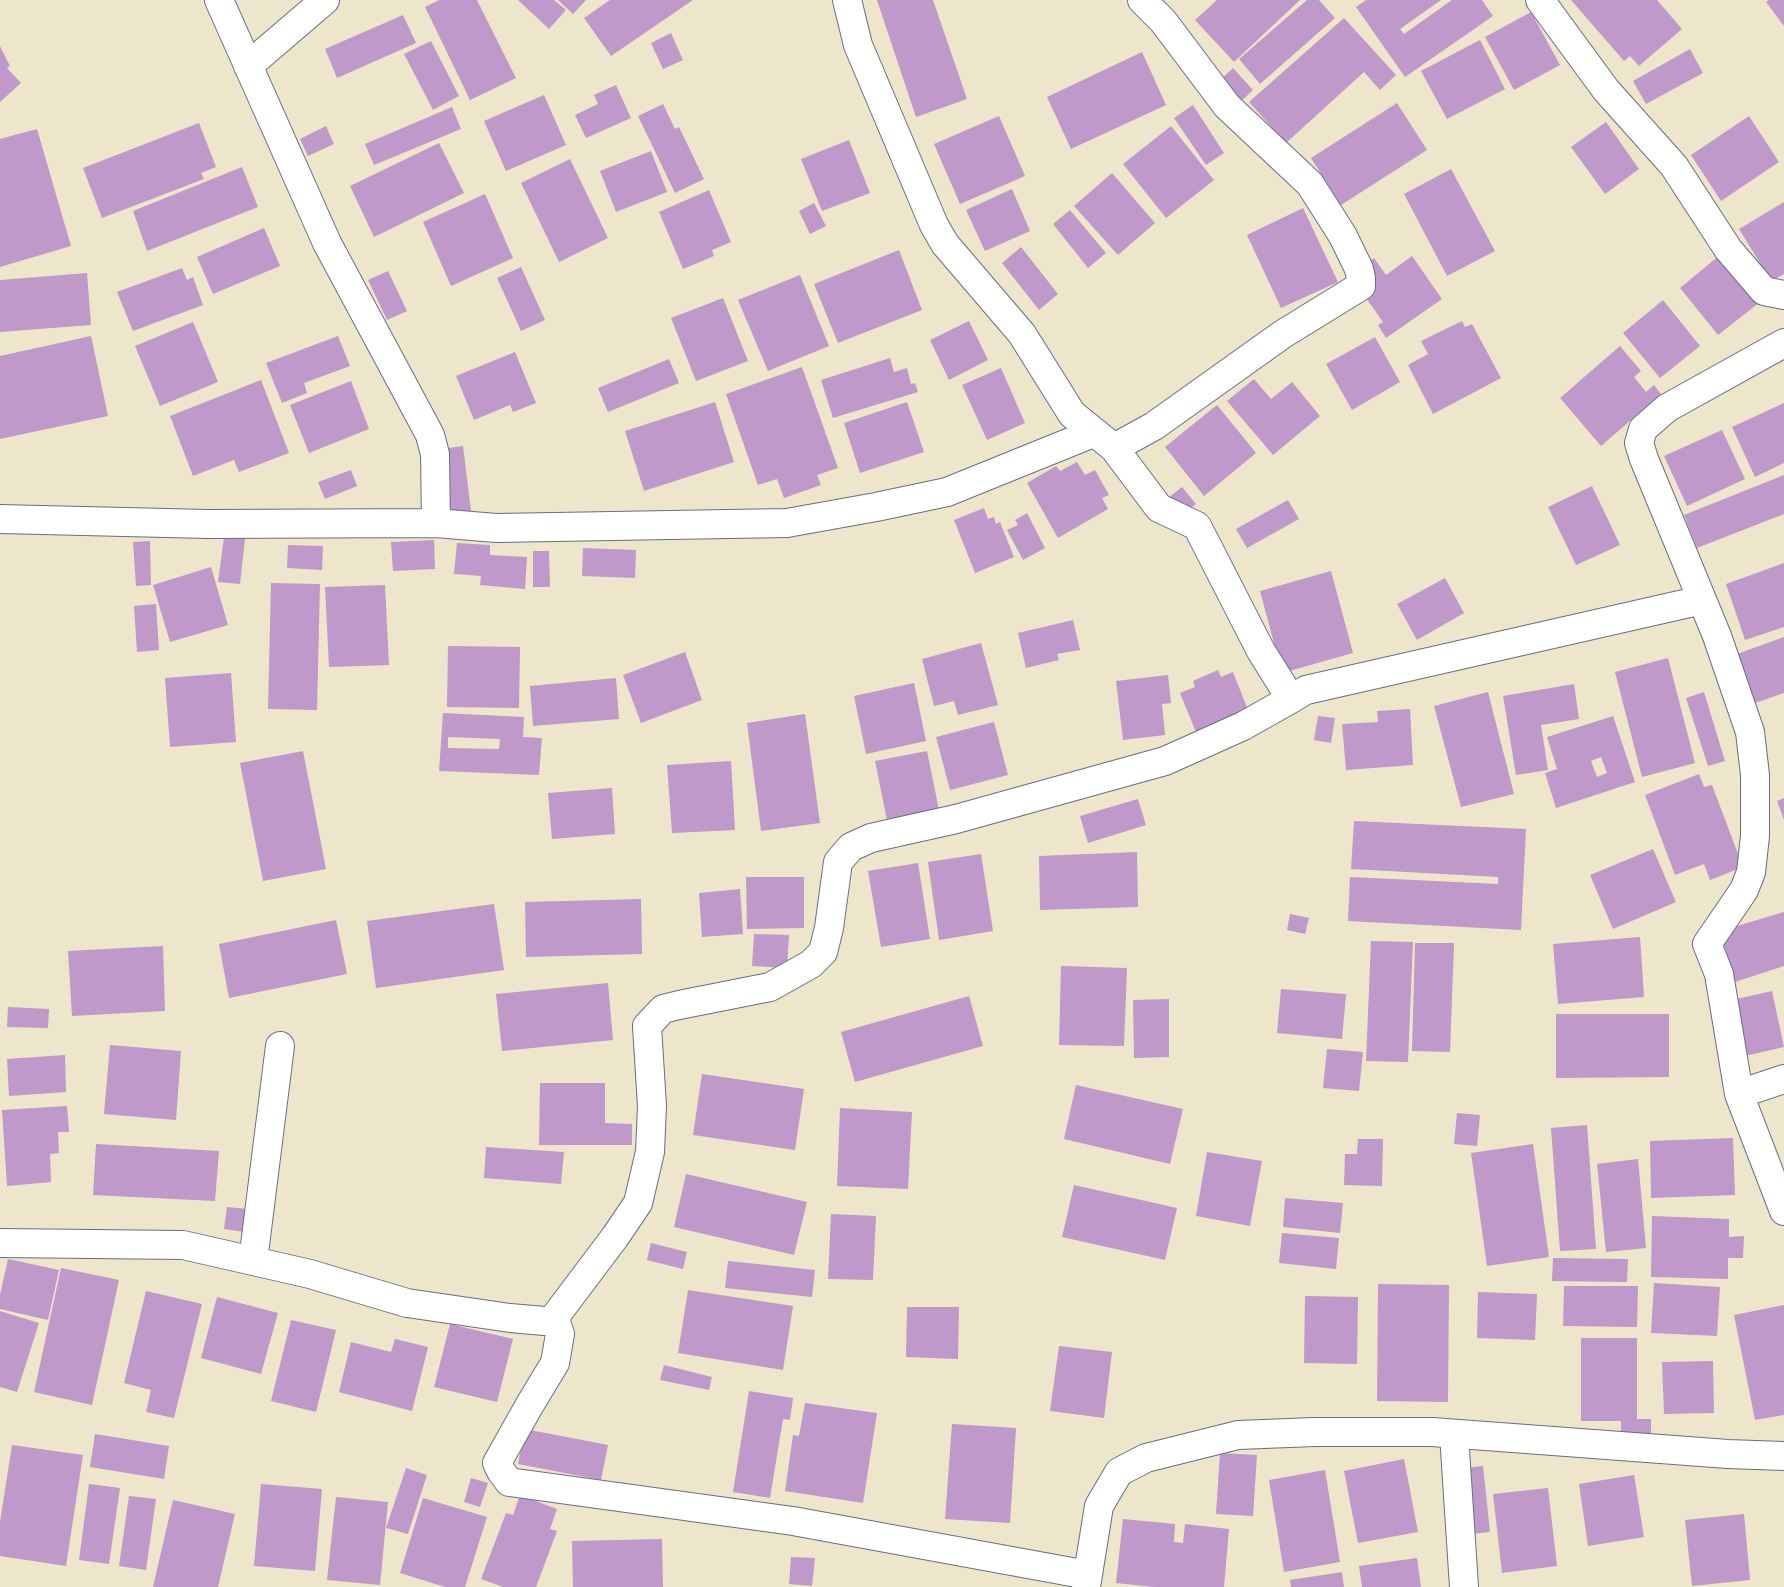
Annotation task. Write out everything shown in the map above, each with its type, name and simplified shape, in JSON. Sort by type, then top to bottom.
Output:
[{"type":"street","points":[[219,0],[327,243],[430,435],[435,454],[436,523]]},
{"type":"street","points":[[248,66],[325,0]]},
{"type":"street","points":[[847,0],[858,45],[934,225],[945,244],[1022,334],[1072,414],[1103,440],[1159,508],[1197,526],[1262,651],[1291,699]]},
{"type":"street","points":[[0,519],[208,524],[436,523],[496,528],[787,523],[947,492],[1103,440],[1154,426],[1284,334],[1361,286],[1362,278],[1343,236],[1310,184],[1227,106],[1163,21],[1142,0]]},
{"type":"street","points":[[1540,0],[1606,90],[1674,166],[1728,249],[1764,291],[1784,296]]},
{"type":"street","points":[[1784,343],[1667,408],[1643,429],[1639,443],[1716,636],[1750,732],[1755,775],[1755,836],[1751,872],[1744,890],[1707,944],[1719,974],[1739,1094],[1784,1211]]},
{"type":"street","points":[[550,1322],[615,1237],[638,1203],[650,1152],[652,1106],[647,1026],[663,1009],[770,987],[810,964],[823,952],[838,862],[851,847],[871,838],[965,816],[1165,761],[1243,726],[1306,690],[1702,600]]},
{"type":"street","points":[[254,1261],[280,1046]]},
{"type":"street","points":[[1739,1094],[1784,1079]]},
{"type":"street","points":[[0,1243],[183,1245],[310,1274],[407,1303],[556,1322],[560,1334],[555,1363],[497,1463],[501,1472],[510,1482],[793,1521],[1087,1581],[1099,1506],[1119,1472],[1146,1458],[1238,1435],[1314,1432],[1432,1432],[1728,1454],[1784,1456]]},
{"type":"street","points":[[1454,1434],[1464,1587]]},
{"type":"building","points":[[439,0],[477,0],[516,78],[470,100],[425,7]]},
{"type":"building","points":[[518,0],[554,0],[566,10],[549,29]]},
{"type":"building","points":[[558,0],[586,0],[573,14]]},
{"type":"building","points":[[610,0],[693,0],[611,56],[584,18]]},
{"type":"building","points":[[877,0],[933,0],[967,99],[916,117]]},
{"type":"building","points":[[1217,0],[1300,0],[1234,62],[1195,20]]},
{"type":"building","points":[[1307,0],[1319,0],[1335,18],[1260,84],[1239,59]]},
{"type":"building","points":[[1366,0],[1441,0],[1400,29],[1404,34],[1452,0],[1482,0],[1493,16],[1405,77],[1356,7]]},
{"type":"building","points":[[1571,0],[1657,0],[1682,29],[1639,66],[1630,56],[1624,61]]},
{"type":"building","points":[[1769,0],[1784,0],[1784,26],[1766,2]]},
{"type":"building","points":[[1531,12],[1560,65],[1514,90],[1485,37]]},
{"type":"building","points":[[403,15],[416,43],[337,78],[325,49]]},
{"type":"building","points":[[1344,18],[1396,75],[1380,90],[1364,72],[1286,143],[1249,102]]},
{"type":"building","points":[[671,33],[683,60],[663,69],[651,43]]},
{"type":"building","points":[[1480,40],[1505,89],[1447,119],[1421,71]]},
{"type":"building","points":[[431,41],[459,96],[433,110],[404,54]]},
{"type":"building","points":[[0,46],[10,66],[7,68],[21,83],[0,102]]},
{"type":"building","points":[[1690,49],[1703,73],[1646,104],[1633,81]]},
{"type":"building","points":[[1142,52],[1166,105],[1071,149],[1047,97]]},
{"type":"building","points":[[1233,68],[1253,90],[1237,105],[1217,83]]},
{"type":"building","points":[[616,85],[631,118],[586,138],[575,115],[598,104],[594,95]]},
{"type":"building","points":[[544,95],[566,145],[506,171],[484,121]]},
{"type":"building","points":[[1397,103],[1427,150],[1341,205],[1311,158]]},
{"type":"building","points":[[663,104],[675,129],[679,127],[704,179],[675,193],[638,116]]},
{"type":"building","points":[[1193,105],[1224,153],[1206,165],[1174,118]]},
{"type":"building","points":[[452,107],[461,129],[374,165],[365,144]]},
{"type":"building","points":[[999,116],[1025,176],[960,204],[934,144]]},
{"type":"building","points":[[1749,116],[1779,162],[1721,201],[1691,155]]},
{"type":"building","points":[[1606,122],[1639,169],[1605,194],[1571,147]]},
{"type":"building","points":[[199,123],[216,167],[201,173],[204,179],[102,218],[83,168]]},
{"type":"building","points":[[326,126],[334,144],[308,156],[300,139]]},
{"type":"building","points":[[1171,126],[1214,180],[1166,218],[1123,164]]},
{"type":"building","points":[[37,129],[71,246],[0,267],[0,139]]},
{"type":"building","points":[[849,140],[870,193],[822,211],[801,159]]},
{"type":"building","points":[[439,143],[464,193],[374,237],[350,186]]},
{"type":"building","points":[[651,151],[667,192],[616,212],[600,171]]},
{"type":"building","points":[[570,159],[608,238],[559,262],[521,183]]},
{"type":"building","points":[[242,167],[258,207],[147,251],[133,211]]},
{"type":"building","points":[[1451,169],[1495,251],[1447,276],[1404,194]]},
{"type":"building","points":[[1112,173],[1155,223],[1118,255],[1074,206]]},
{"type":"building","points":[[1012,189],[1030,231],[985,251],[966,210]]},
{"type":"building","points":[[709,190],[731,242],[712,250],[714,256],[683,269],[659,212]]},
{"type":"building","points":[[485,194],[513,258],[451,286],[423,222]]},
{"type":"building","points":[[1784,202],[1784,274],[1771,281],[1739,229]]},
{"type":"building","points":[[814,203],[826,226],[810,234],[799,211]]},
{"type":"building","points":[[1303,208],[1338,282],[1281,308],[1247,235]]},
{"type":"building","points":[[1070,210],[1106,253],[1088,268],[1053,224]]},
{"type":"building","points":[[264,228],[280,266],[213,294],[197,257]]},
{"type":"building","points":[[1021,247],[1058,294],[1039,310],[1002,263]]},
{"type":"building","points":[[899,250],[922,310],[838,343],[814,284]]},
{"type":"building","points":[[1721,254],[1760,302],[1718,335],[1680,288]]},
{"type":"building","points":[[1412,256],[1442,299],[1386,338],[1378,325],[1383,322],[1361,291],[1375,282],[1364,265],[1374,258],[1386,275]]},
{"type":"building","points":[[521,267],[545,320],[521,331],[497,278]]},
{"type":"building","points":[[182,268],[187,280],[193,277],[203,305],[133,331],[117,292]]},
{"type":"building","points":[[388,271],[407,311],[387,320],[368,280]]},
{"type":"building","points":[[87,273],[91,325],[0,332],[0,280]]},
{"type":"building","points":[[800,275],[829,346],[768,371],[738,300]]},
{"type":"building","points":[[723,298],[748,361],[696,381],[671,318]]},
{"type":"building","points":[[1663,300],[1700,346],[1660,378],[1623,333]]},
{"type":"building","points":[[969,321],[988,360],[949,380],[930,340]]},
{"type":"building","points":[[1462,321],[1465,327],[1472,324],[1501,378],[1433,414],[1408,365],[1428,354],[1421,341]]},
{"type":"building","points":[[193,322],[218,382],[160,406],[135,346]]},
{"type":"building","points":[[91,336],[108,416],[0,439],[0,356]]},
{"type":"building","points":[[338,336],[350,366],[304,383],[307,393],[282,403],[266,363]]},
{"type":"building","points":[[1375,337],[1400,382],[1352,410],[1326,364]]},
{"type":"building","points":[[1620,346],[1641,371],[1634,377],[1646,392],[1654,385],[1661,394],[1601,446],[1560,398]]},
{"type":"building","points":[[515,352],[536,403],[513,412],[510,405],[474,420],[456,376]]},
{"type":"building","points":[[890,358],[894,372],[907,368],[911,384],[915,383],[918,392],[833,418],[821,380]]},
{"type":"building","points":[[669,359],[679,383],[608,412],[598,388]]},
{"type":"building","points":[[802,367],[838,468],[817,475],[821,485],[784,498],[777,479],[758,485],[726,394]]},
{"type":"building","points":[[1001,368],[1025,423],[987,440],[962,385]]},
{"type":"building","points":[[1254,379],[1271,399],[1292,382],[1320,416],[1273,455],[1227,401]]},
{"type":"building","points":[[261,380],[289,453],[239,472],[234,460],[193,476],[170,416]]},
{"type":"building","points":[[351,381],[369,429],[309,453],[290,405]]},
{"type":"building","points":[[715,402],[734,462],[644,491],[625,431]]},
{"type":"building","points":[[907,402],[924,452],[860,473],[844,423]]},
{"type":"building","points":[[1784,403],[1784,463],[1755,477],[1732,427]]},
{"type":"building","points":[[1217,405],[1256,453],[1204,496],[1165,447]]},
{"type":"building","points":[[1722,430],[1745,479],[1687,506],[1664,456]]},
{"type":"building","points":[[463,446],[471,511],[443,515],[434,450]]},
{"type":"building","points":[[1077,462],[1085,475],[1095,470],[1109,495],[1102,498],[1108,509],[1058,538],[1027,483],[1056,466],[1060,471]]},
{"type":"building","points":[[351,470],[357,486],[325,499],[318,482]]},
{"type":"building","points":[[1784,475],[1784,514],[1697,548],[1684,515]]},
{"type":"building","points":[[1592,486],[1620,545],[1576,565],[1548,507]]},
{"type":"building","points":[[1182,487],[1196,504],[1182,515],[1168,498]]},
{"type":"building","points":[[1288,500],[1299,519],[1247,548],[1236,529]]},
{"type":"building","points":[[984,508],[988,519],[994,517],[996,524],[1000,522],[1014,557],[975,573],[954,520]]},
{"type":"building","points":[[1027,513],[1045,548],[1023,560],[1007,530],[1018,525],[1015,520]]},
{"type":"building","points":[[224,537],[245,539],[240,584],[218,582]]},
{"type":"building","points":[[434,540],[435,569],[393,571],[391,542]]},
{"type":"building","points":[[150,541],[151,585],[136,586],[133,542]]},
{"type":"building","points":[[457,543],[490,545],[490,555],[527,557],[525,589],[480,585],[481,576],[454,574]]},
{"type":"building","points":[[288,545],[323,546],[322,570],[287,568]]},
{"type":"building","points":[[583,548],[636,550],[635,578],[582,576]]},
{"type":"building","points":[[533,551],[549,551],[550,587],[533,587]]},
{"type":"building","points":[[1784,563],[1784,627],[1745,640],[1726,584]]},
{"type":"building","points":[[211,567],[228,625],[170,642],[153,585]]},
{"type":"building","points":[[1331,571],[1353,653],[1282,673],[1260,591]]},
{"type":"building","points":[[1445,578],[1464,613],[1417,640],[1397,604]]},
{"type":"building","points":[[271,583],[320,584],[317,710],[268,709]]},
{"type":"building","points":[[385,585],[389,665],[329,667],[325,587]]},
{"type":"building","points":[[156,604],[159,650],[137,652],[134,606]]},
{"type":"building","points":[[1073,620],[1080,650],[1057,654],[1059,660],[1026,668],[1018,633]]},
{"type":"building","points":[[1784,637],[1784,693],[1755,703],[1737,654]]},
{"type":"building","points":[[981,643],[998,705],[958,715],[954,701],[934,706],[922,659]]},
{"type":"building","points":[[448,646],[520,647],[519,708],[447,707]]},
{"type":"building","points":[[685,652],[702,700],[641,723],[623,675]]},
{"type":"building","points":[[1668,658],[1695,763],[1642,777],[1615,672]]},
{"type":"building","points":[[1218,670],[1221,677],[1233,672],[1250,715],[1198,737],[1180,693],[1195,687],[1193,681]]},
{"type":"building","points":[[231,673],[236,742],[170,747],[165,678]]},
{"type":"building","points":[[1168,675],[1171,703],[1162,704],[1165,735],[1123,740],[1116,681]]},
{"type":"building","points":[[616,678],[619,719],[533,726],[530,686]]},
{"type":"building","points":[[914,683],[926,741],[866,754],[854,696]]},
{"type":"building","points":[[1574,684],[1579,719],[1541,725],[1548,770],[1516,775],[1503,696]]},
{"type":"building","points":[[1488,692],[1514,794],[1461,807],[1434,706]]},
{"type":"building","points":[[1704,692],[1725,761],[1708,766],[1686,698]]},
{"type":"building","points":[[1410,709],[1413,765],[1346,770],[1342,724],[1378,722],[1377,711]]},
{"type":"building","points":[[443,713],[524,717],[523,737],[542,738],[539,775],[439,771]],"holes":[[[448,737],[500,739],[499,749],[448,748]]]},
{"type":"building","points":[[805,714],[820,823],[761,831],[747,723]]},
{"type":"building","points":[[1318,716],[1335,718],[1331,743],[1314,740]]},
{"type":"building","points":[[1613,716],[1635,782],[1556,808],[1545,773],[1557,769],[1547,737]],"holes":[[[1601,757],[1607,773],[1597,777],[1591,761]]]},
{"type":"building","points":[[994,722],[1008,775],[950,790],[936,737]]},
{"type":"building","points":[[303,751],[326,869],[263,881],[240,763]]},
{"type":"building","points":[[927,751],[939,810],[887,820],[875,761]]},
{"type":"building","points":[[731,761],[735,830],[672,833],[667,765]]},
{"type":"building","points":[[1699,774],[1704,787],[1712,785],[1743,867],[1710,880],[1704,864],[1675,875],[1645,795]]},
{"type":"building","points":[[612,788],[615,834],[552,839],[548,793]]},
{"type":"building","points":[[1784,798],[1784,820],[1777,801]]},
{"type":"building","points":[[1138,799],[1146,825],[1088,843],[1080,816]]},
{"type":"building","points":[[1354,821],[1526,829],[1521,930],[1348,921],[1350,877],[1498,884],[1498,877],[1351,869]]},
{"type":"building","points":[[1653,849],[1676,902],[1613,929],[1590,875]]},
{"type":"building","points":[[1137,852],[1138,907],[1040,910],[1039,856]]},
{"type":"building","points":[[981,854],[993,931],[939,940],[928,862]]},
{"type":"building","points":[[918,863],[930,939],[881,947],[868,871]]},
{"type":"building","points":[[746,877],[804,877],[804,928],[747,929]]},
{"type":"building","points":[[740,889],[743,934],[702,937],[699,893]]},
{"type":"building","points":[[641,899],[642,954],[526,957],[525,902]]},
{"type":"building","points":[[494,904],[504,970],[376,988],[367,921]]},
{"type":"building","points":[[1784,912],[1784,966],[1735,982],[1720,931]]},
{"type":"building","points":[[1290,914],[1309,918],[1305,934],[1287,930]]},
{"type":"building","points":[[336,920],[347,974],[229,998],[219,944]]},
{"type":"building","points":[[754,934],[789,935],[787,968],[752,966]]},
{"type":"building","points":[[1640,937],[1644,997],[1558,1004],[1553,944]]},
{"type":"building","points":[[1371,941],[1413,942],[1408,1062],[1366,1061]]},
{"type":"building","points":[[1415,943],[1454,943],[1450,1052],[1412,1051]]},
{"type":"building","points":[[163,946],[165,1011],[72,1016],[68,951]]},
{"type":"building","points":[[1061,966],[1127,968],[1124,1046],[1059,1045]]},
{"type":"building","points":[[608,983],[613,1040],[502,1051],[496,994]]},
{"type":"building","points":[[1281,989],[1346,994],[1342,1039],[1277,1033]]},
{"type":"building","points":[[1772,991],[1784,1047],[1745,1056],[1732,1000]]},
{"type":"building","points":[[969,996],[983,1046],[855,1082],[841,1032]]},
{"type":"building","points":[[1169,999],[1169,1057],[1134,1058],[1133,1000]]},
{"type":"building","points":[[8,1007],[49,1009],[48,1028],[7,1027]]},
{"type":"building","points":[[1556,1014],[1669,1014],[1669,1077],[1556,1078]]},
{"type":"building","points":[[110,1045],[181,1051],[176,1120],[104,1114]]},
{"type":"building","points":[[1327,1049],[1363,1052],[1359,1091],[1323,1088]]},
{"type":"building","points":[[65,1055],[66,1092],[9,1096],[7,1059]]},
{"type":"building","points":[[702,1074],[804,1089],[795,1150],[693,1135]]},
{"type":"building","points":[[540,1083],[605,1083],[605,1123],[632,1124],[632,1145],[539,1145]]},
{"type":"building","points":[[1076,1085],[1183,1109],[1170,1164],[1064,1139]]},
{"type":"building","points":[[67,1106],[69,1132],[58,1132],[59,1153],[50,1154],[51,1182],[7,1186],[2,1110]]},
{"type":"building","points":[[840,1108],[912,1112],[908,1189],[837,1186]]},
{"type":"building","points":[[1457,1113],[1480,1115],[1477,1146],[1454,1144]]},
{"type":"building","points":[[1587,1125],[1596,1249],[1560,1251],[1551,1128]]},
{"type":"building","points":[[1733,1138],[1735,1195],[1651,1198],[1650,1141]]},
{"type":"building","points":[[1358,1139],[1383,1139],[1382,1186],[1344,1185],[1345,1154],[1357,1154]]},
{"type":"building","points":[[96,1144],[219,1151],[215,1201],[93,1195]]},
{"type":"building","points":[[1533,1144],[1549,1257],[1487,1266],[1471,1153]]},
{"type":"building","points":[[486,1147],[564,1152],[561,1184],[484,1178]]},
{"type":"building","points":[[1207,1152],[1262,1161],[1250,1226],[1196,1216]]},
{"type":"building","points":[[1638,1159],[1646,1248],[1606,1252],[1597,1164]]},
{"type":"building","points":[[686,1174],[807,1202],[794,1255],[674,1227]]},
{"type":"building","points":[[1074,1185],[1177,1208],[1165,1260],[1062,1237]]},
{"type":"building","points":[[1285,1198],[1343,1203],[1340,1233],[1283,1227]]},
{"type":"building","points":[[227,1207],[248,1209],[245,1232],[224,1229]]},
{"type":"building","points":[[831,1214],[876,1216],[873,1280],[828,1279]]},
{"type":"building","points":[[1652,1216],[1729,1219],[1729,1237],[1744,1236],[1743,1258],[1728,1258],[1728,1279],[1651,1277]]},
{"type":"building","points":[[1282,1233],[1339,1238],[1336,1269],[1279,1263]]},
{"type":"building","points":[[651,1243],[687,1252],[683,1269],[647,1260]]},
{"type":"building","points":[[1553,1258],[1628,1259],[1627,1282],[1552,1281]]},
{"type":"building","points":[[8,1259],[59,1270],[48,1320],[0,1309],[0,1295]]},
{"type":"building","points":[[728,1261],[815,1270],[812,1297],[725,1288]]},
{"type":"building","points":[[61,1268],[119,1280],[92,1405],[34,1392]]},
{"type":"building","points":[[1654,1283],[1720,1287],[1717,1336],[1651,1333]]},
{"type":"building","points":[[1378,1284],[1449,1285],[1448,1402],[1377,1401]]},
{"type":"building","points":[[1564,1286],[1638,1286],[1637,1327],[1563,1326]]},
{"type":"building","points":[[688,1290],[793,1306],[783,1370],[678,1353]]},
{"type":"building","points":[[146,1291],[202,1304],[174,1418],[146,1412],[151,1390],[124,1383]]},
{"type":"building","points":[[1478,1292],[1537,1294],[1535,1340],[1477,1338]]},
{"type":"building","points":[[1305,1296],[1358,1297],[1357,1364],[1304,1363]]},
{"type":"building","points":[[217,1297],[278,1313],[261,1374],[201,1358]]},
{"type":"building","points":[[1784,1305],[1784,1415],[1755,1420],[1734,1315]]},
{"type":"building","points":[[907,1307],[959,1307],[958,1359],[906,1357]]},
{"type":"building","points":[[0,1311],[39,1323],[17,1392],[0,1387]]},
{"type":"building","points":[[291,1320],[336,1330],[316,1412],[271,1401]]},
{"type":"building","points":[[450,1324],[513,1339],[497,1402],[434,1387]]},
{"type":"building","points":[[1581,1338],[1637,1338],[1637,1419],[1651,1419],[1651,1438],[1621,1439],[1621,1421],[1581,1421]]},
{"type":"building","points":[[395,1339],[428,1347],[412,1411],[339,1392],[351,1342],[391,1352]]},
{"type":"building","points":[[1059,1346],[1112,1352],[1104,1418],[1050,1411]]},
{"type":"building","points":[[1713,1361],[1714,1413],[1664,1414],[1662,1362]]},
{"type":"building","points":[[664,1365],[712,1377],[709,1390],[660,1380]]},
{"type":"building","points":[[749,1391],[793,1398],[790,1420],[783,1419],[770,1498],[733,1492]]},
{"type":"building","points":[[805,1403],[877,1413],[863,1503],[785,1491],[793,1435],[799,1436]]},
{"type":"building","points":[[952,1424],[1016,1428],[1010,1523],[945,1519]]},
{"type":"building","points":[[525,1429],[608,1445],[601,1480],[518,1464]]},
{"type":"building","points":[[95,1434],[169,1446],[164,1479],[90,1467]]},
{"type":"building","points":[[12,1445],[83,1455],[66,1566],[0,1556],[0,1522]]},
{"type":"building","points":[[1220,1453],[1257,1455],[1253,1516],[1216,1514]]},
{"type":"building","points":[[1404,1459],[1418,1532],[1358,1543],[1344,1471]]},
{"type":"building","points":[[1483,1466],[1490,1532],[1472,1534],[1465,1468]]},
{"type":"building","points":[[406,1468],[427,1475],[408,1534],[386,1528]]},
{"type":"building","points":[[1325,1470],[1340,1562],[1284,1572],[1269,1480]]},
{"type":"building","points":[[1634,1475],[1644,1537],[1588,1546],[1579,1484]]},
{"type":"building","points":[[471,1478],[488,1483],[480,1507],[464,1502]]},
{"type":"building","points":[[89,1484],[120,1488],[109,1564],[79,1560]]},
{"type":"building","points":[[261,1484],[322,1489],[315,1571],[254,1566]]},
{"type":"building","points":[[1548,1488],[1557,1566],[1502,1573],[1493,1494]]},
{"type":"building","points":[[520,1495],[557,1509],[550,1529],[557,1531],[536,1587],[503,1587],[481,1579],[506,1513],[513,1515]]},
{"type":"building","points":[[129,1496],[156,1499],[146,1570],[119,1566]]},
{"type":"building","points":[[336,1497],[388,1502],[380,1585],[327,1580]]},
{"type":"building","points":[[423,1498],[487,1517],[465,1587],[445,1587],[400,1573]]},
{"type":"building","points":[[173,1500],[235,1514],[218,1587],[153,1587]]},
{"type":"building","points":[[1744,1514],[1750,1580],[1692,1586],[1685,1520]]},
{"type":"building","points":[[1123,1519],[1175,1524],[1174,1542],[1183,1543],[1185,1524],[1229,1529],[1224,1587],[1154,1587],[1116,1583]]},
{"type":"building","points":[[662,1539],[663,1587],[573,1587],[572,1541]]},
{"type":"building","points":[[791,1557],[815,1558],[812,1586],[789,1584]]},
{"type":"building","points":[[1417,1558],[1421,1587],[1362,1587],[1359,1566]]},
{"type":"building","points":[[1342,1572],[1344,1587],[1291,1587],[1290,1580]]}]
